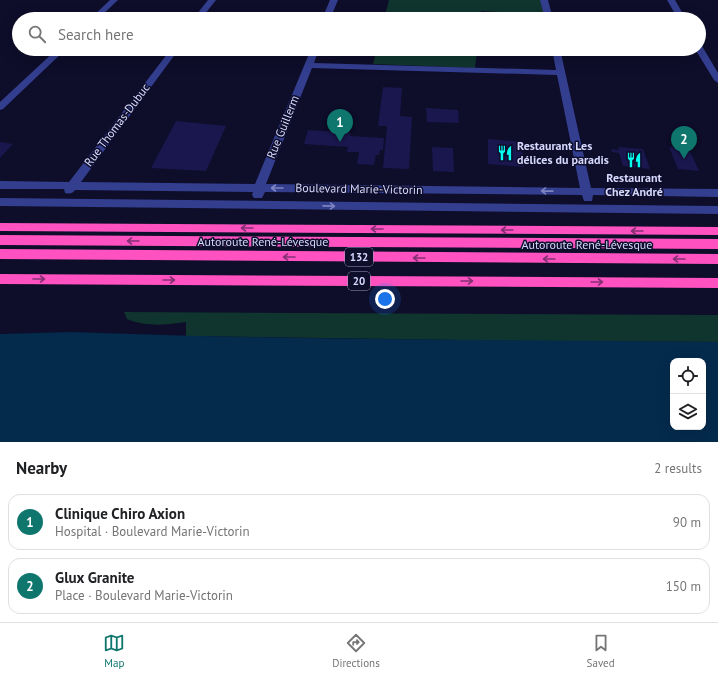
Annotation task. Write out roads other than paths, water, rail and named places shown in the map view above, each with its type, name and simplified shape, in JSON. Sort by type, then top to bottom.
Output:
[{"type":"highway","points":[[0,227],[718,231]]},
{"type":"highway","points":[[0,240],[718,244]]},
{"type":"highway","name":"Autoroute René-Lévesque","points":[[0,254],[718,259]]},
{"type":"highway","name":"20","points":[[0,279],[718,283]]},
{"type":"street","points":[[101,12],[114,0]]},
{"type":"street","points":[[203,12],[212,0]]},
{"type":"street","points":[[329,12],[334,0]]},
{"type":"street","points":[[544,0],[547,12]]},
{"type":"street","points":[[671,0],[678,12]]},
{"type":"street","points":[[0,107],[55,56]]},
{"type":"street","name":"Rue Thomas-Dubuc","points":[[61,203],[71,186],[170,56]]},
{"type":"street","name":"Rue Guillerm","points":[[256,205],[259,188],[311,56]]},
{"type":"street","points":[[558,56],[586,191],[592,208]]},
{"type":"street","points":[[704,56],[718,80]]},
{"type":"street","points":[[308,65],[562,73]]},
{"type":"street","name":"Boulevard Marie-Victorin","points":[[0,185],[718,193]]},
{"type":"street","name":"Boulevard Marie-Victorin","points":[[0,202],[718,210]]},
{"type":"water","points":[[71,332],[314,338],[718,342],[718,442],[0,442],[0,334]]},
{"type":"place","name":"Clinique Chiro Axion","points":[[340,142]]},
{"type":"place","name":"Restaurant Les délices du paradis","points":[[505,153]]},
{"type":"place","name":"Glux Granite","points":[[684,159]]},
{"type":"place","name":"Restaurant Chez André","points":[[634,160]]}]
